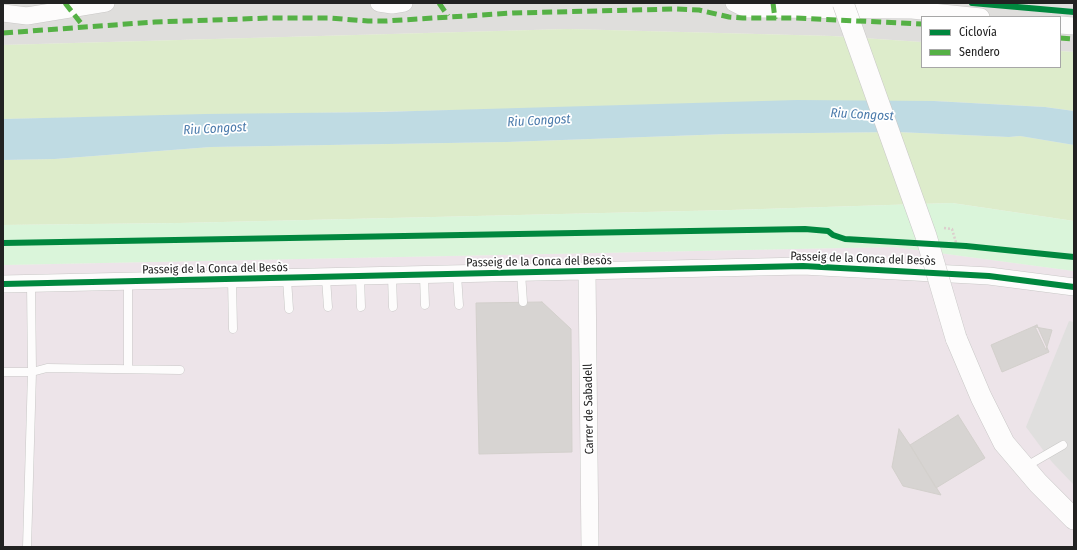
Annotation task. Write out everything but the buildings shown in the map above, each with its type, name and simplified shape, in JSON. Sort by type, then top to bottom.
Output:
[{"type":"street","points":[[3,13],[27,16],[106,3]]},
{"type":"street","points":[[379,3],[392,5],[404,3]]},
{"type":"street","points":[[734,3],[746,9],[912,10],[971,16]]},
{"type":"street","points":[[843,3],[926,236],[956,338],[981,397],[1004,444],[1038,483],[1074,519]]},
{"type":"street","points":[[1061,25],[1074,26]]},
{"type":"street","name":"Passeig de la Conca del Besòs","points":[[3,284],[424,276],[803,266],[989,276],[1074,287]]},
{"type":"street","name":"Carrer de Sabadell","points":[[587,272],[590,547]]},
{"type":"lane","points":[[521,273],[523,302]]},
{"type":"lane","points":[[457,275],[459,305]]},
{"type":"lane","points":[[392,276],[393,306]]},
{"type":"lane","points":[[424,276],[426,305]]},
{"type":"lane","points":[[360,277],[361,307]]},
{"type":"lane","points":[[326,278],[328,307]]},
{"type":"lane","points":[[232,279],[233,329]]},
{"type":"lane","points":[[287,279],[288,309]]},
{"type":"lane","points":[[128,281],[128,368]]},
{"type":"lane","points":[[27,547],[32,372],[31,284]]},
{"type":"lane","points":[[3,372],[32,372],[47,368],[128,368],[180,370]]},
{"type":"lane","points":[[1024,467],[1062,445]]},
{"type":"path","points":[[952,229],[960,246]]},
{"type":"path","points":[[950,245],[960,246]]},
{"type":"shaded area","points":[[3,3],[1074,3],[1074,52],[1061,51],[1061,16],[921,16],[921,42],[832,36],[568,29],[3,45]]},
{"type":"shaded area","points":[[894,247],[1074,271],[1074,547],[3,547],[3,265]]},
{"type":"shaded area","points":[[1069,321],[1074,322],[1074,485],[1052,462],[1026,427]]},
{"type":"green space","points":[[568,29],[832,36],[921,42],[921,68],[1061,68],[1061,51],[1074,52],[1074,111],[1045,107],[934,101],[3,119],[3,45]]},
{"type":"green space","points":[[897,132],[1009,137],[1020,136],[1074,145],[1074,221],[952,203],[731,210],[180,223],[3,225],[3,160],[55,159],[211,147],[507,142],[728,134]]},
{"type":"green space","points":[[952,203],[1074,221],[1074,271],[894,247],[3,265],[3,225],[180,223],[731,210]]},
{"type":"water","name":"Riu Congost","points":[[797,100],[934,101],[1045,107],[1074,111],[1074,145],[1020,136],[1009,137],[897,132],[728,134],[507,142],[211,147],[55,159],[3,160],[3,119],[205,114],[380,112]]},
{"type":"marked path","points":[[65,3],[84,27]]},
{"type":"marked path","points":[[439,3],[448,16]]},
{"type":"marked path","points":[[773,3],[775,19]]},
{"type":"marked path","points":[[3,33],[155,22],[270,18],[329,18],[386,21],[513,13],[675,9],[699,10],[729,17],[743,18],[795,18],[921,24]]},
{"type":"marked path","points":[[1061,38],[1074,39]]},
{"type":"cycle path","points":[[972,3],[1074,12]]},
{"type":"cycle path","points":[[3,243],[805,229],[828,231],[833,235],[845,239],[966,246],[1074,257]]},
{"type":"cycle path","points":[[3,284],[803,266],[989,276],[1074,287]]}]
